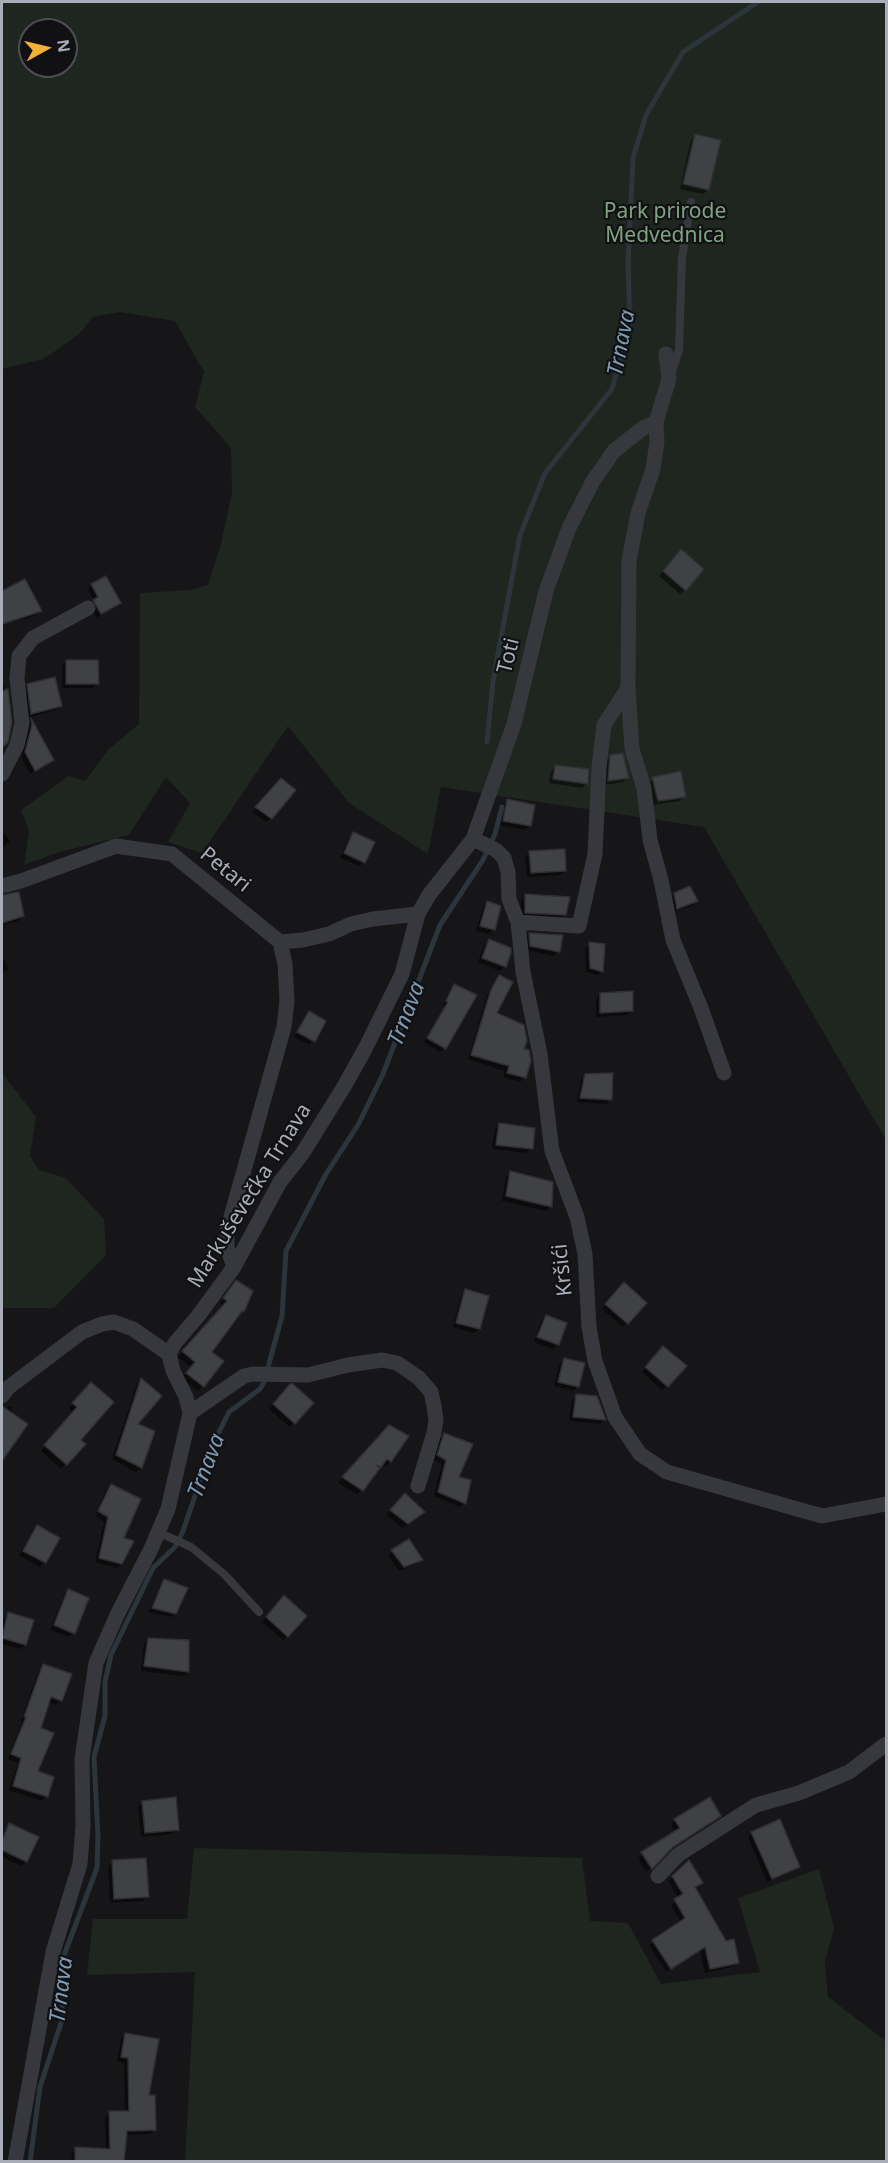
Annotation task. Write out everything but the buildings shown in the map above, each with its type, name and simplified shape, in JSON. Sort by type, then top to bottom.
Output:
[{"type":"street","points":[[666,354],[669,379],[656,422],[657,442],[652,470],[638,513],[629,561],[628,688],[632,749],[644,788],[650,840],[673,940],[724,1073]]},
{"type":"street","name":"Toti","points":[[418,914],[429,895],[484,845],[546,591],[569,528],[592,481],[614,451],[643,428],[656,422]]},
{"type":"street","points":[[2,774],[17,745],[22,723],[17,678],[19,656],[33,638],[88,608]]},
{"type":"street","points":[[518,922],[579,926],[595,854],[599,767],[604,725],[628,688]]},
{"type":"street","name":"Kršići","points":[[484,845],[504,858],[508,872],[509,899],[518,922],[524,972],[540,1054],[552,1152],[577,1217],[585,1254],[589,1327],[595,1361],[615,1417],[640,1454],[667,1472],[822,1516],[886,1504]]},
{"type":"street","name":"Petari","points":[[2,886],[116,846],[172,854],[280,942]]},
{"type":"street","points":[[234,1267],[227,1247],[227,1231],[284,1027],[287,1000],[285,964],[280,942],[329,934],[351,924],[373,919],[418,914]]},
{"type":"street","name":"Markuševečka Trnava","points":[[169,1354],[174,1343],[198,1316],[234,1267],[280,1182],[302,1154],[345,1085],[402,974],[418,914]]},
{"type":"street","points":[[2,1396],[9,1387],[82,1332],[114,1322],[133,1329],[169,1354],[173,1371],[186,1397],[190,1413],[168,1509],[96,1663],[82,1759],[83,1826],[80,1864],[53,1952],[15,2162]]},
{"type":"street","points":[[190,1413],[244,1376],[308,1375],[348,1365],[382,1360],[397,1364],[419,1378],[431,1392],[436,1419],[418,1486]]},
{"type":"street","points":[[658,1876],[678,1855],[756,1805],[799,1793],[849,1772],[886,1744]]},
{"type":"lane","points":[[669,379],[680,350],[682,258],[691,202]]},
{"type":"lane","points":[[158,1532],[184,1543],[224,1574],[259,1612]]},
{"type":"green space","name":"Park prirode Medvednica","points":[[2,2],[886,2],[886,1140],[704,827],[441,787],[428,854],[349,803],[288,726],[202,853],[168,842],[190,803],[166,777],[129,835],[59,852],[24,865],[29,831],[21,810],[69,776],[85,781],[108,750],[139,724],[140,593],[190,590],[208,585],[221,544],[232,493],[231,448],[195,407],[204,372],[175,321],[120,312],[93,317],[79,334],[44,359],[2,369]]},
{"type":"green space","points":[[2,1073],[36,1117],[30,1156],[39,1170],[66,1178],[104,1219],[106,1255],[54,1308],[2,1308]]},
{"type":"green space","points":[[194,1848],[582,1858],[590,1921],[628,1923],[661,1984],[760,1972],[738,1898],[819,1869],[834,1928],[825,1962],[828,1997],[886,2041],[886,2161],[185,2161],[195,1972],[87,1975],[93,1919],[187,1919]]},
{"type":"waterway","name":"Trnava","points":[[487,742],[493,681],[520,535],[545,473],[612,389],[630,324],[628,264],[633,158],[646,115],[683,52],[758,2]]},
{"type":"waterway","name":"Trnava","points":[[30,2162],[40,2087],[62,2020],[63,1958],[97,1868],[98,1836],[94,1757],[105,1716],[105,1682],[111,1655],[153,1568],[175,1547],[183,1531],[212,1446],[229,1412],[260,1389],[264,1382],[282,1316],[286,1251],[326,1174],[358,1125],[383,1074],[440,925],[483,860],[495,834],[502,807]]}]
